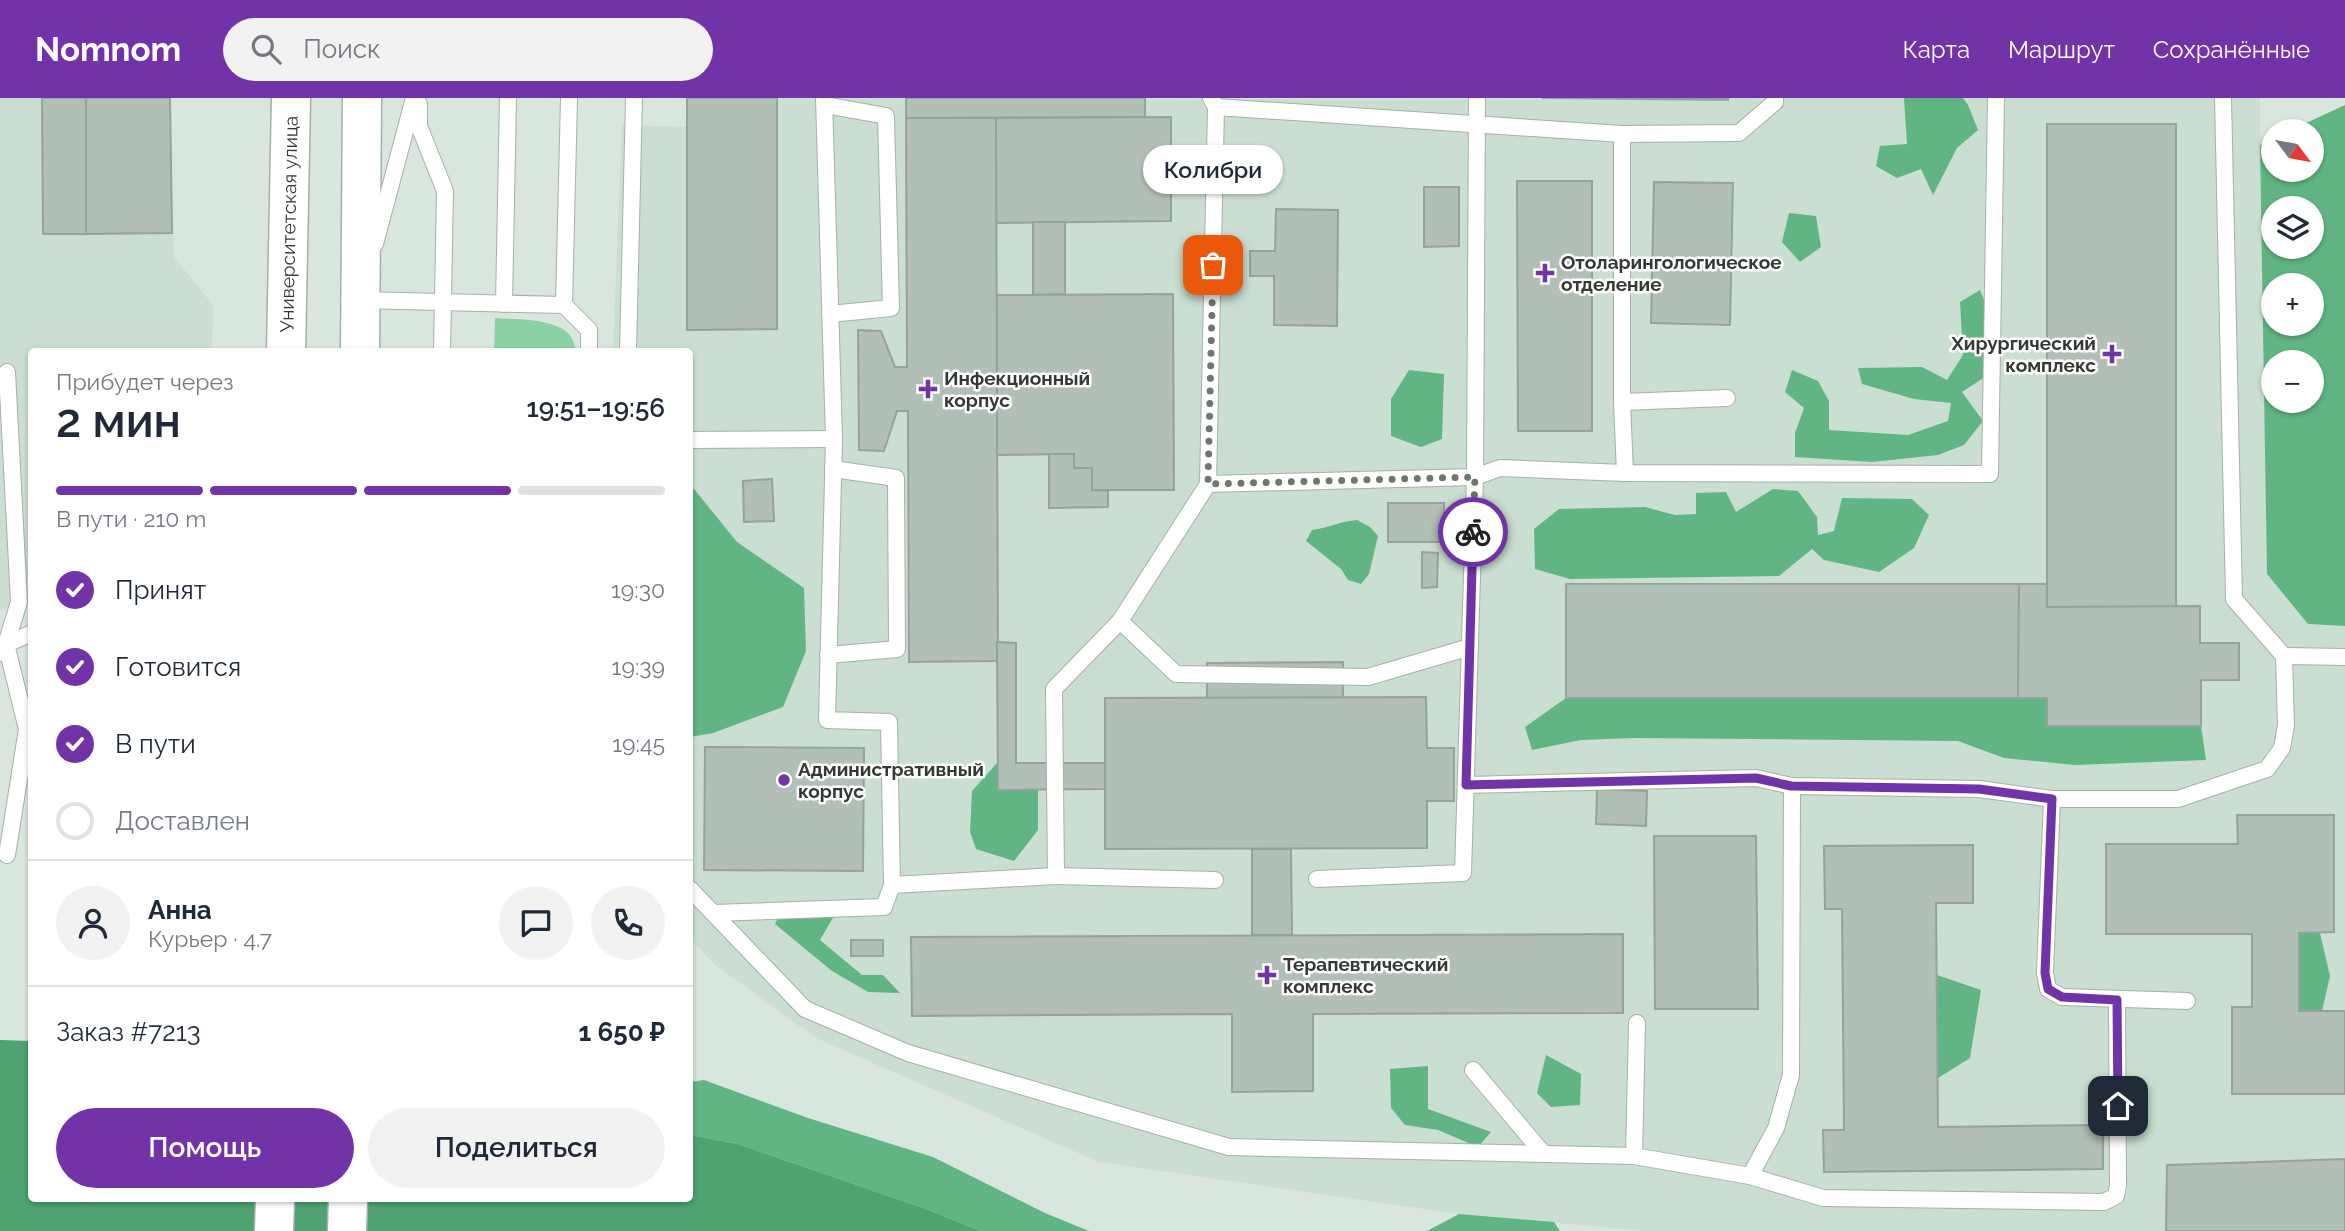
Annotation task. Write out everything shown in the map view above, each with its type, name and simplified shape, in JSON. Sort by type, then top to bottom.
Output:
[{"type":"main road","name":"Университетская улица","points":[[286,348],[290,98]]},
{"type":"main road","points":[[360,348],[362,98]]},
{"type":"main road","points":[[274,1231],[275,1202]]},
{"type":"main road","points":[[347,1231],[348,1202]]},
{"type":"lane","points":[[417,98],[360,300],[564,305],[589,330],[589,348]]},
{"type":"lane","points":[[417,98],[419,125],[445,191],[442,348]]},
{"type":"lane","points":[[504,304],[508,98]]},
{"type":"lane","points":[[564,305],[569,98]]},
{"type":"lane","points":[[628,348],[634,98]]},
{"type":"lane","points":[[1317,879],[1464,873],[1475,477],[1476,98]]},
{"type":"lane","points":[[1056,876],[1054,689],[1120,621],[1208,484],[1214,103],[1622,134],[1739,133],[1774,102],[1775,98]]},
{"type":"lane","points":[[1208,484],[1475,477],[1500,468],[1625,473],[1990,474],[1996,98]]},
{"type":"lane","points":[[1466,785],[1756,778],[1791,786],[1979,789],[2052,799],[2178,799],[2267,769],[2282,748],[2286,725],[2284,656],[2234,598],[2223,98]]},
{"type":"lane","points":[[713,913],[884,907],[892,886],[889,722],[827,720],[834,439],[830,314],[825,101],[886,116],[891,308],[830,314]]},
{"type":"lane","points":[[1622,134],[1622,402],[1625,473]]},
{"type":"lane","points":[[7,372],[19,602],[2,648],[27,729],[7,855]]},
{"type":"lane","points":[[1622,402],[1727,398]]},
{"type":"lane","points":[[693,440],[834,439]]},
{"type":"lane","points":[[828,655],[897,649],[896,478],[833,469]]},
{"type":"lane","points":[[1120,621],[1177,674],[1368,677],[1470,647]]},
{"type":"lane","points":[[2,648],[28,635]]},
{"type":"lane","points":[[2284,656],[2345,657]]},
{"type":"lane","points":[[1750,1177],[1776,1128],[1791,1075],[1791,786]]},
{"type":"lane","points":[[2052,799],[2045,973],[2048,989],[2062,997],[2187,1000]]},
{"type":"lane","points":[[892,886],[1056,876],[1215,880]]},
{"type":"lane","points":[[693,892],[805,1009],[908,1053],[1229,1147],[1634,1156],[1750,1177],[1823,1198],[2104,1202],[2116,1196],[2117,1000]]},
{"type":"lane","points":[[1634,1156],[1637,1023]]},
{"type":"lane","points":[[1473,1070],[1542,1152]]},
{"type":"shaded area","points":[[0,98],[170,98],[174,257],[213,305],[212,348],[28,348],[28,597],[0,611]]},
{"type":"shaded area","points":[[687,98],[2260,98],[2261,336],[2264,336],[2264,350],[2261,350],[2261,413],[2265,413],[2267,574],[2308,624],[2345,626],[2345,1231],[1646,1231],[1459,1214],[1099,1162],[816,1038],[714,964],[693,941],[693,348],[613,348],[622,125],[687,127]]},
{"type":"shaded area","points":[[1904,98],[1963,98],[1978,130],[1957,148],[1933,195],[1921,169],[1897,178],[1876,166],[1880,146],[1907,144]]},
{"type":"shaded area","points":[[2345,105],[2345,626],[2308,624],[2267,574],[2264,413],[2324,413],[2324,350],[2263,350],[2263,336],[2324,336],[2324,273],[2262,273],[2262,259],[2324,259],[2324,196],[2261,196],[2261,206],[2260,145],[2261,182],[2324,182],[2324,119],[2315,119]]},
{"type":"shaded area","points":[[1789,213],[1816,216],[1821,247],[1800,262],[1782,242]]},
{"type":"shaded area","points":[[1980,290],[1992,318],[1988,375],[1962,392],[1983,421],[1964,445],[1938,455],[1872,462],[1795,457],[1795,433],[1804,408],[1785,392],[1792,370],[1818,381],[1829,401],[1829,430],[1908,435],[1948,421],[1951,403],[1914,399],[1862,384],[1858,368],[1922,367],[1947,380],[1963,355],[1960,302]]},
{"type":"shaded area","points":[[495,318],[531,320],[557,326],[567,332],[573,340],[574,348],[494,348]]},
{"type":"shaded area","points":[[1409,370],[1444,374],[1442,439],[1421,447],[1391,436],[1391,399]]},
{"type":"shaded area","points":[[693,488],[737,542],[804,588],[806,651],[783,707],[713,733],[693,736]]},
{"type":"shaded area","points":[[1773,489],[1798,491],[1817,517],[1818,535],[1834,531],[1842,498],[1912,499],[1929,515],[1914,548],[1879,572],[1824,560],[1812,549],[1779,576],[1570,579],[1535,569],[1534,529],[1559,509],[1645,507],[1675,515],[1696,514],[1696,493],[1726,492],[1736,512]]},
{"type":"shaded area","points":[[1357,520],[1370,527],[1378,536],[1369,574],[1361,584],[1348,580],[1341,569],[1306,541],[1312,530]]},
{"type":"shaded area","points":[[1566,698],[2047,698],[2047,726],[2201,726],[2206,760],[2075,765],[2004,758],[1958,741],[1634,738],[1581,740],[1532,750],[1525,727]]},
{"type":"shaded area","points":[[998,762],[998,790],[1038,790],[1038,830],[1014,861],[976,849],[970,832],[972,791]]},
{"type":"shaded area","points":[[837,911],[820,940],[862,975],[883,975],[900,993],[868,992],[832,971],[775,924],[780,913]]},
{"type":"shaded area","points":[[2299,933],[2320,933],[2330,976],[2322,1011],[2299,1011]]},
{"type":"shaded area","points":[[1937,975],[1981,990],[1970,1058],[1938,1078]]},
{"type":"shaded area","points":[[0,1040],[28,1041],[28,1202],[693,1202],[693,1136],[738,1144],[929,1210],[980,1231],[0,1231]]},
{"type":"shaded area","points":[[1546,1055],[1581,1074],[1580,1105],[1551,1107],[1537,1093]]},
{"type":"shaded area","points":[[1428,1066],[1428,1109],[1491,1132],[1478,1147],[1438,1130],[1405,1125],[1391,1108],[1390,1069]]},
{"type":"shaded area","points":[[704,1080],[808,1118],[933,1157],[1045,1213],[1089,1231],[980,1231],[929,1210],[738,1144],[693,1136],[693,1082]]},
{"type":"shaded area","points":[[1459,1214],[1554,1222],[1560,1231],[1427,1231]]},
{"type":"building","points":[[42,98],[86,98],[86,234],[43,234]]},
{"type":"building","points":[[86,98],[170,98],[172,233],[86,234]]},
{"type":"building","points":[[687,98],[777,98],[777,329],[687,330]]},
{"type":"building","points":[[906,98],[1145,98],[1145,117],[906,118]]},
{"type":"building","points":[[1542,98],[1728,98],[1728,100]]},
{"type":"building","points":[[1171,117],[1171,221],[996,223],[996,118]]},
{"type":"building","name":"Инфекционный корпус","points":[[906,118],[996,118],[998,661],[909,662],[908,411],[897,411],[884,451],[859,450],[858,330],[881,331],[895,367],[907,367]]},
{"type":"building","name":"Хирургический комплекс","points":[[2047,124],[2176,124],[2176,607],[2047,607]]},
{"type":"building","points":[[1517,181],[1592,181],[1592,431],[1518,431]]},
{"type":"building","points":[[1654,182],[1733,183],[1730,325],[1651,323]]},
{"type":"building","points":[[1424,187],[1459,187],[1459,246],[1424,247]]},
{"type":"building","points":[[1276,209],[1338,210],[1337,326],[1274,325],[1274,276],[1250,276],[1250,251],[1275,251]]},
{"type":"building","points":[[1033,222],[1065,222],[1065,294],[1033,295]]},
{"type":"building","points":[[1173,294],[1174,490],[1092,490],[1092,468],[1074,468],[1074,454],[997,455],[997,295]]},
{"type":"building","points":[[1049,454],[1074,454],[1074,468],[1092,468],[1092,490],[1108,491],[1108,507],[1049,508]]},
{"type":"building","points":[[772,479],[774,521],[744,522],[743,481]]},
{"type":"building","points":[[1388,503],[1444,503],[1444,542],[1388,542]]},
{"type":"building","points":[[1422,552],[1438,553],[1437,587],[1422,588]]},
{"type":"building","points":[[1566,584],[2019,584],[2018,698],[1566,698]]},
{"type":"building","points":[[2019,584],[2047,584],[2047,607],[2200,606],[2200,643],[2239,643],[2239,680],[2201,680],[2201,726],[2047,726],[2047,698],[2018,698]]},
{"type":"building","points":[[997,642],[1016,643],[1016,763],[1105,763],[1105,789],[998,790]]},
{"type":"building","points":[[1343,662],[1343,698],[1207,698],[1207,663]]},
{"type":"building","points":[[1426,697],[1427,748],[1454,748],[1454,801],[1427,801],[1427,848],[1105,849],[1105,698]]},
{"type":"building","name":"Административный корпус","points":[[705,747],[864,748],[863,871],[704,870]]},
{"type":"building","points":[[1597,789],[1647,791],[1646,826],[1596,824]]},
{"type":"building","points":[[2237,815],[2334,815],[2334,932],[2299,933],[2299,1011],[2345,1011],[2345,1094],[2232,1094],[2232,1007],[2252,1007],[2252,934],[2106,934],[2106,844],[2238,844]]},
{"type":"building","points":[[1654,836],[1756,836],[1758,1009],[1655,1009]]},
{"type":"building","points":[[1973,845],[1973,903],[1936,903],[1938,1127],[2103,1125],[2103,1169],[1824,1172],[1823,1130],[1844,1130],[1842,909],[1825,909],[1824,846]]},
{"type":"building","points":[[1252,849],[1291,849],[1292,935],[1252,935]]},
{"type":"building","name":"Терапевтический комплекс","points":[[1623,934],[1623,1013],[1313,1014],[1313,1091],[1232,1092],[1232,1014],[912,1016],[911,937]]},
{"type":"building","points":[[851,940],[883,940],[883,956],[851,956]]},
{"type":"building","points":[[2345,1159],[2345,1231],[2166,1231],[2167,1165]]},
{"type":"way so far","points":[[1213,265],[1208,484],[1475,477],[1473,532]]},
{"type":"place","name":"Колибри","points":[[1213,265]]},
{"type":"place","name":"Отоларингологическое отделение","points":[[1545,273]]},
{"type":"place","name":"Хирургический комплекс","points":[[2112,354]]},
{"type":"place","name":"Инфекционный корпус","points":[[928,389]]},
{"type":"place","name":"Административный корпус","points":[[784,780]]},
{"type":"place","name":"Терапевтический комплекс","points":[[1267,975]]},
{"type":"route","points":[[1473,532],[1466,785],[1756,778],[1791,786],[1979,789],[2052,799],[2045,973],[2048,989],[2062,997],[2117,1000],[2118,1106]]}]
